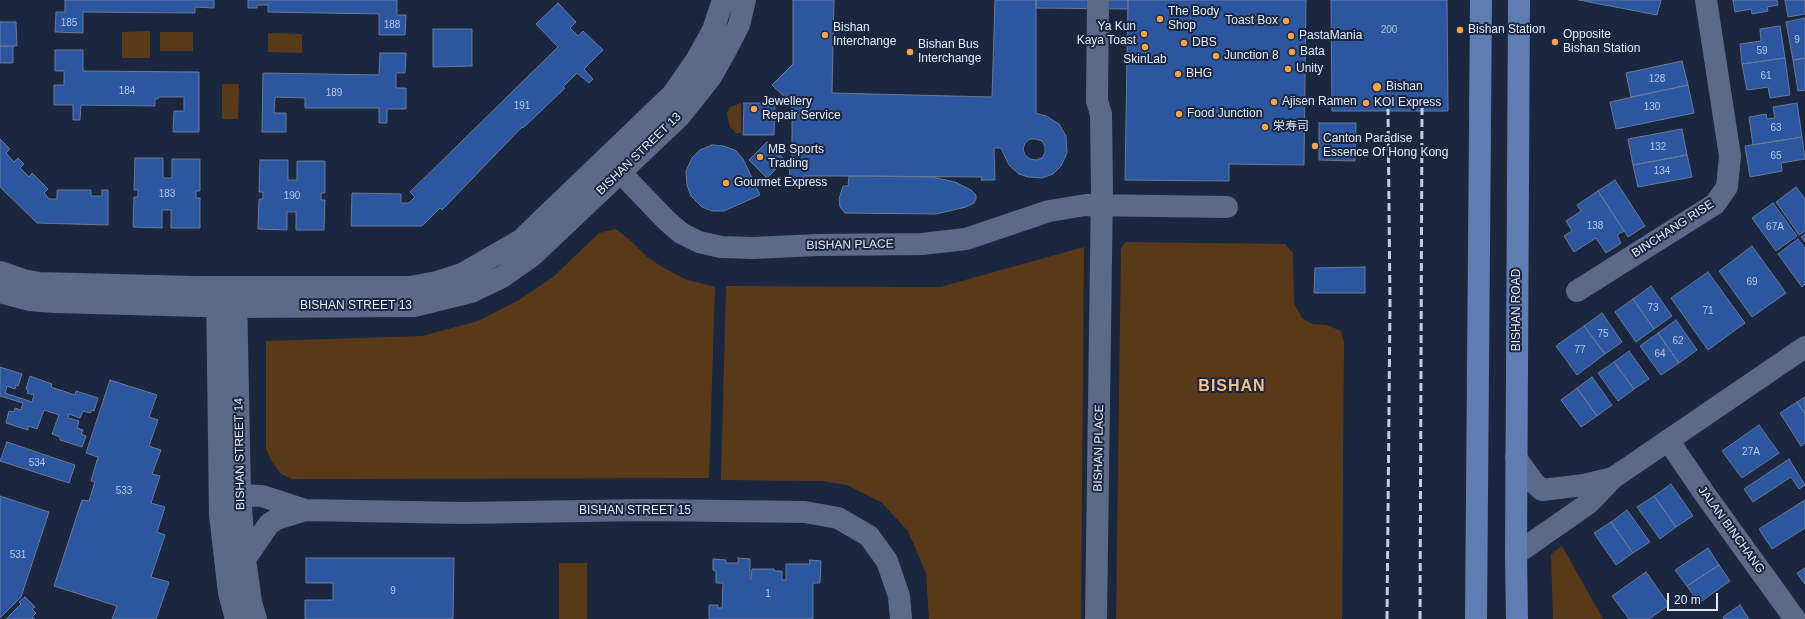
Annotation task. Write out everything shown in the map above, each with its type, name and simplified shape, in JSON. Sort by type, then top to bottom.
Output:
[{"type":"main road","points":[[1476,619],[1481,0]]},
{"type":"main road","name":"BISHAN ROAD","points":[[1517,619],[1516,458],[1518,0]]},
{"type":"street","name":"BISHAN STREET 13","points":[[0,292],[36,301],[226,297],[410,287],[437,282],[462,274],[521,240],[673,94],[697,59],[713,30],[723,0]]},
{"type":"street","name":"BISHAN STREET 13","points":[[0,272],[28,281],[68,285],[226,297],[414,306],[471,292],[502,277],[532,256],[680,116],[710,77],[739,25],[744,0]]},
{"type":"street","name":"BISHAN PLACE","points":[[1096,619],[1102,205],[1101,114],[1097,101],[1098,0]]},
{"type":"street","name":"BISHAN PLACE","points":[[1101,114],[1106,100],[1108,0]]},
{"type":"street","name":"BINCHANG RISE","points":[[1577,291],[1715,204],[1727,187],[1730,156],[1706,0]]},
{"type":"street","name":"BISHAN PLACE","points":[[620,172],[666,220],[681,232],[699,242],[721,247],[753,248],[817,245],[922,244],[966,238],[1049,211],[1086,205],[1227,206]]},
{"type":"street","name":"BISHAN STREET 14","points":[[226,297],[245,559],[251,602],[256,619]]},
{"type":"street","name":"BISHAN STREET 14","points":[[226,297],[220,515],[229,593],[236,619]]},
{"type":"street","points":[[1516,554],[1589,502],[1613,478],[1805,347]]},
{"type":"street","name":"JALAN BINCHANG","points":[[1668,440],[1704,493],[1795,619]]},
{"type":"street","points":[[1516,458],[1534,483],[1542,490],[1584,485],[1613,478]]},
{"type":"street","points":[[220,515],[240,495]]},
{"type":"street","name":"BISHAN STREET 15","points":[[240,495],[262,496],[305,510],[463,513],[639,510],[805,512],[838,518],[869,536],[887,561],[899,596],[901,619]]},
{"type":"street","name":"BISHAN STREET 15","points":[[245,559],[269,524],[277,519],[305,510]]},
{"type":"shaded area","points":[[150,31],[150,58],[122,58],[122,32]]},
{"type":"shaded area","points":[[160,32],[193,32],[193,51],[160,51]]},
{"type":"shaded area","points":[[268,33],[302,34],[302,53],[268,52]]},
{"type":"shaded area","points":[[222,84],[239,84],[238,119],[222,119]]},
{"type":"shaded area","points":[[741,103],[741,133],[736,133],[730,127],[727,114],[730,107]]},
{"type":"shaded area","points":[[616,229],[646,256],[662,267],[687,280],[715,287],[709,478],[292,479],[281,474],[272,462],[266,449],[266,341],[422,336],[478,321],[519,300],[553,277],[599,233]]},
{"type":"shaded area","points":[[1126,242],[1285,244],[1293,253],[1294,303],[1302,318],[1312,324],[1327,325],[1341,331],[1344,343],[1342,619],[1116,619],[1121,248]]},
{"type":"shaded area","points":[[1084,247],[1081,619],[929,619],[926,573],[908,531],[881,502],[847,485],[822,481],[721,480],[726,286],[940,287]]},
{"type":"shaded area","points":[[1562,546],[1603,619],[1553,619],[1551,554]]},
{"type":"shaded area","points":[[559,563],[587,563],[587,619],[559,619]]},
{"type":"building","points":[[65,0],[214,0],[214,8],[195,7],[195,13],[83,12],[83,33],[55,32],[56,12],[65,12]]},
{"type":"building","points":[[248,0],[397,0],[397,15],[406,15],[405,35],[379,35],[379,14],[268,12],[268,5],[257,5],[257,8],[248,8]]},
{"type":"building","points":[[793,0],[834,0],[832,93],[992,97],[995,0],[1036,0],[1036,113],[1046,116],[1059,124],[1066,136],[1067,153],[1061,166],[1053,174],[1042,178],[1028,177],[1019,174],[1009,165],[1001,148],[994,148],[995,180],[981,180],[982,177],[804,176],[804,178],[790,178],[789,163],[792,163],[792,104],[772,85],[793,64]],"holes":[[[1030,139],[1042,141],[1045,146],[1045,153],[1042,158],[1036,160],[1030,159],[1025,155],[1023,149],[1025,143]]]},
{"type":"building","points":[[1036,0],[1128,0],[1128,9],[1036,8]]},
{"type":"building","name":"Junction 8","points":[[1128,0],[1306,0],[1304,165],[1229,164],[1229,181],[1125,180]]},
{"type":"building","points":[[1331,0],[1447,0],[1448,111],[1332,111]]},
{"type":"building","points":[[1579,0],[1661,0],[1657,15]]},
{"type":"building","points":[[1733,0],[1777,0],[1778,5],[1767,7],[1768,11],[1752,14],[1751,9],[1735,12]]},
{"type":"building","points":[[1785,0],[1805,0],[1805,14],[1788,17]]},
{"type":"building","points":[[558,3],[576,22],[570,28],[578,36],[583,31],[603,50],[584,69],[593,79],[589,83],[577,73],[563,87],[565,88],[523,128],[522,127],[442,210],[440,208],[422,226],[351,226],[352,193],[401,194],[401,203],[409,203],[415,197],[410,192],[558,47],[536,24]]},
{"type":"building","points":[[1805,18],[1805,58],[1793,60],[1786,22]]},
{"type":"building","points":[[0,22],[16,22],[17,46],[0,46]]},
{"type":"building","points":[[1780,26],[1785,58],[1742,64],[1740,44],[1761,41],[1760,29]]},
{"type":"building","points":[[433,29],[472,29],[472,66],[433,67]]},
{"type":"building","points":[[0,46],[13,46],[13,63],[0,63]]},
{"type":"building","points":[[55,50],[83,50],[83,71],[199,72],[199,132],[173,132],[174,111],[184,111],[184,97],[158,97],[158,99],[155,99],[155,106],[81,105],[80,120],[73,120],[73,105],[54,105],[54,85],[64,85],[64,71],[55,71]]},
{"type":"building","points":[[380,53],[406,53],[405,73],[396,73],[396,88],[406,88],[406,109],[387,109],[387,123],[379,123],[379,108],[305,108],[305,98],[275,97],[274,113],[286,113],[286,132],[262,132],[263,73],[379,75]]},
{"type":"building","points":[[1785,58],[1790,95],[1770,98],[1768,87],[1747,90],[1742,64]]},
{"type":"building","points":[[1805,58],[1805,90],[1798,91],[1793,60]]},
{"type":"building","points":[[1682,61],[1688,85],[1631,97],[1626,73]]},
{"type":"building","points":[[1688,85],[1694,113],[1616,129],[1610,102]]},
{"type":"building","points":[[744,103],[775,103],[774,135],[743,135]]},
{"type":"building","points":[[1797,103],[1802,137],[1753,145],[1749,117],[1766,114],[1767,119],[1775,118],[1773,107]]},
{"type":"building","points":[[1319,123],[1356,123],[1355,161],[1319,160]]},
{"type":"building","points":[[1682,129],[1687,155],[1633,165],[1628,139]]},
{"type":"building","points":[[1802,137],[1805,159],[1781,163],[1782,171],[1750,177],[1745,146]]},
{"type":"building","points":[[0,139],[10,149],[6,153],[14,162],[18,158],[24,164],[20,168],[29,177],[32,173],[48,189],[44,193],[49,199],[57,199],[57,190],[91,190],[91,196],[102,196],[102,190],[108,190],[108,225],[37,223],[0,187]]},
{"type":"building","points":[[767,142],[785,160],[767,178],[749,160]]},
{"type":"building","points":[[712,145],[723,146],[735,150],[743,159],[760,195],[724,211],[712,211],[702,207],[691,196],[687,185],[686,171],[692,158],[700,150]]},
{"type":"building","points":[[1687,155],[1692,177],[1638,187],[1633,165]]},
{"type":"building","points":[[135,158],[163,158],[163,178],[172,178],[172,159],[200,159],[200,191],[196,191],[196,198],[200,198],[200,228],[171,228],[171,210],[162,210],[162,228],[133,227],[134,197],[138,197],[138,190],[134,190]]},
{"type":"building","points":[[260,160],[288,160],[288,180],[297,180],[297,161],[325,161],[325,193],[321,193],[321,200],[325,200],[324,230],[296,230],[296,212],[287,212],[287,230],[258,229],[259,199],[263,199],[263,192],[259,192]]},
{"type":"building","points":[[849,176],[932,177],[955,182],[971,190],[976,195],[976,199],[974,203],[966,207],[936,214],[845,213],[840,207],[839,199],[843,186],[848,186]]},
{"type":"building","points":[[1615,180],[1645,226],[1628,237],[1598,191]]},
{"type":"building","points":[[1796,187],[1805,199],[1805,231],[1799,235],[1776,202]]},
{"type":"building","points":[[1598,191],[1624,231],[1617,235],[1621,243],[1606,253],[1596,238],[1574,252],[1564,236],[1572,231],[1566,221],[1581,211],[1577,205]]},
{"type":"building","points":[[1773,203],[1797,236],[1776,251],[1752,218]]},
{"type":"building","points":[[1805,234],[1805,242],[1801,237]]},
{"type":"building","points":[[1798,239],[1805,248],[1805,284],[1802,287],[1778,254]]},
{"type":"building","points":[[1752,246],[1786,293],[1752,317],[1719,271]]},
{"type":"building","points":[[1365,267],[1365,293],[1314,293],[1315,268]]},
{"type":"building","points":[[1708,272],[1745,323],[1708,350],[1671,298]]},
{"type":"building","points":[[1651,286],[1672,316],[1654,329],[1633,299]]},
{"type":"building","points":[[1633,299],[1654,329],[1636,342],[1615,312]]},
{"type":"building","points":[[1602,313],[1622,342],[1605,354],[1584,326]]},
{"type":"building","points":[[1676,320],[1697,350],[1679,363],[1658,333]]},
{"type":"building","points":[[1584,326],[1605,354],[1577,375],[1556,346]]},
{"type":"building","points":[[1658,333],[1679,363],[1661,375],[1640,346]]},
{"type":"building","points":[[1629,351],[1649,379],[1634,389],[1614,362]]},
{"type":"building","points":[[1614,362],[1634,389],[1618,401],[1598,373]]},
{"type":"building","points":[[0,367],[22,374],[18,386],[16,385],[15,389],[7,386],[5,393],[32,402],[34,395],[27,393],[28,390],[26,389],[30,376],[52,384],[51,387],[75,395],[76,391],[98,398],[94,411],[92,410],[90,413],[83,411],[80,418],[69,414],[68,418],[79,421],[77,428],[83,430],[81,434],[86,436],[82,447],[60,440],[60,437],[52,434],[59,415],[44,410],[37,429],[28,426],[28,430],[6,423],[9,411],[14,412],[15,408],[21,410],[23,403],[0,396]]},
{"type":"building","points":[[1592,377],[1612,405],[1597,416],[1577,388]]},
{"type":"building","points":[[110,380],[157,395],[149,417],[158,420],[149,446],[161,450],[152,474],[160,476],[151,503],[165,507],[157,532],[165,535],[151,577],[169,582],[156,619],[112,619],[117,606],[54,586],[82,500],[89,501],[95,482],[91,481],[98,457],[86,453]]},
{"type":"building","points":[[1577,388],[1597,416],[1581,427],[1561,400]]},
{"type":"building","points":[[1805,397],[1805,414],[1797,402]]},
{"type":"building","points":[[1797,402],[1805,414],[1805,443],[1801,446],[1780,413]]},
{"type":"building","points":[[1759,425],[1779,453],[1742,478],[1722,451]]},
{"type":"building","points":[[7,442],[75,465],[69,483],[0,461]]},
{"type":"building","points":[[1789,459],[1805,485],[1799,489],[1791,477],[1753,502],[1744,489]]},
{"type":"building","points":[[1671,484],[1693,516],[1676,527],[1654,496]]},
{"type":"building","points":[[0,496],[49,512],[21,597],[0,618]]},
{"type":"building","points":[[1654,496],[1676,527],[1660,539],[1637,507]]},
{"type":"building","points":[[1805,500],[1805,528],[1772,549],[1759,529]]},
{"type":"building","points":[[1627,510],[1650,542],[1633,553],[1611,522]]},
{"type":"building","points":[[1611,522],[1633,553],[1616,565],[1594,533]]},
{"type":"building","points":[[1708,548],[1719,565],[1687,586],[1675,570]]},
{"type":"building","points":[[306,558],[454,558],[453,619],[305,619],[305,600],[333,600],[333,583],[306,583]]},
{"type":"building","points":[[738,558],[750,559],[750,579],[752,569],[774,569],[774,571],[782,571],[782,580],[786,580],[786,564],[810,564],[809,560],[821,561],[820,583],[813,583],[813,619],[709,619],[709,605],[718,605],[718,608],[722,608],[723,583],[716,583],[716,571],[713,570],[713,559],[726,560],[726,563],[738,563]]},
{"type":"building","points":[[1719,565],[1730,581],[1699,603],[1687,586]]},
{"type":"building","points":[[1805,568],[1805,584],[1797,573]]},
{"type":"building","points":[[1646,572],[1669,605],[1649,619],[1629,619],[1612,596]]},
{"type":"building","points":[[25,597],[35,607],[32,609],[36,613],[32,617],[35,619],[6,619],[21,604],[19,602]]},
{"type":"building","points":[[1740,605],[1749,619],[1724,619],[1723,617]]},
{"type":"railway","points":[[1420,619],[1422,108]]},
{"type":"railway","points":[[1387,619],[1390,304],[1388,109]]},
{"type":"place","name":"The Body Shop","points":[[1160,19]]},
{"type":"place","name":"Toast Box","points":[[1286,21]]},
{"type":"place","name":"Bishan Station","points":[[1460,30]]},
{"type":"place","name":"Ya Kun Kaya Toast","points":[[1144,34]]},
{"type":"place","name":"Bishan Interchange","points":[[825,35]]},
{"type":"place","name":"PastaMania","points":[[1291,36]]},
{"type":"place","name":"Opposite Bishan Station","points":[[1555,42]]},
{"type":"place","name":"DBS","points":[[1184,43]]},
{"type":"place","name":"SkinLab","points":[[1145,47]]},
{"type":"place","name":"Bishan Bus Interchange","points":[[910,52]]},
{"type":"place","name":"Bata","points":[[1292,52]]},
{"type":"place","name":"Junction 8","points":[[1216,56]]},
{"type":"place","name":"Unity","points":[[1288,69]]},
{"type":"place","name":"BHG","points":[[1178,74]]},
{"type":"place","name":"Bishan","points":[[1377,87]]},
{"type":"place","name":"Ajisen Ramen","points":[[1274,102]]},
{"type":"place","name":"KOI Express","points":[[1366,103]]},
{"type":"place","name":"Jewellery Repair Service","points":[[754,109]]},
{"type":"place","name":"Food Junction","points":[[1179,114]]},
{"type":"place","name":"栄寿司","points":[[1265,127]]},
{"type":"place","name":"Canton Paradise Essence Of Hong Kong","points":[[1315,146]]},
{"type":"place","name":"MB Sports Trading","points":[[760,157]]},
{"type":"place","name":"Gourmet Express","points":[[726,183]]},
{"type":"district","name":"BISHAN","points":[[1232,387]]}]
